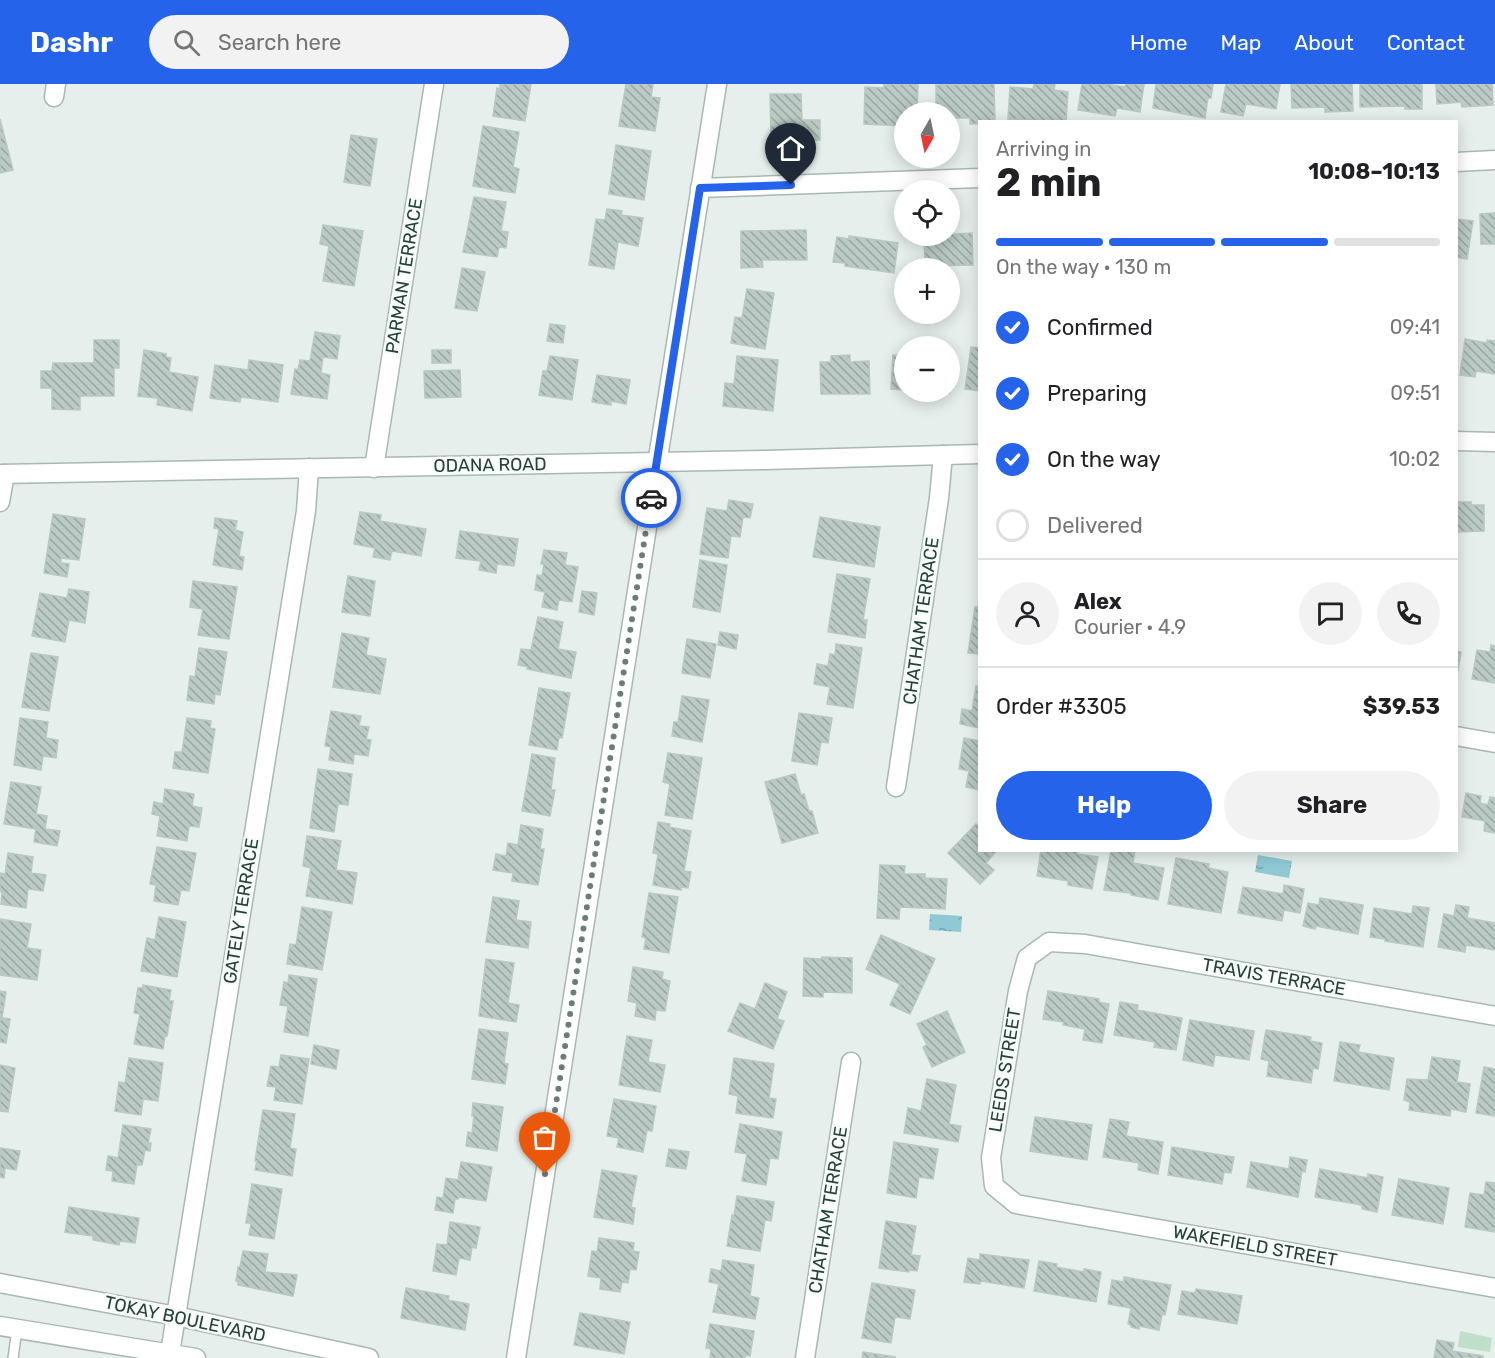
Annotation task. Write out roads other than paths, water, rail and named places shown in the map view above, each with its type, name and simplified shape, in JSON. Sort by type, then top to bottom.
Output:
[{"type":"street","name":"PARMAN TERRACE","points":[[374,468],[434,84]]},
{"type":"street","points":[[516,1358],[717,84]]},
{"type":"street","points":[[1458,162],[1495,160]]},
{"type":"street","points":[[700,188],[978,178]]},
{"type":"street","points":[[1458,441],[1489,440]]},
{"type":"street","name":"ODANA ROAD","points":[[2,474],[978,454]]},
{"type":"street","name":"CHATHAM TERRACE","points":[[896,787],[939,498],[942,455]]},
{"type":"street","name":"GATELY TERRACE","points":[[170,1353],[306,511],[309,468]]},
{"type":"street","points":[[0,502],[2,474]]},
{"type":"street","points":[[1458,736],[1495,743]]},
{"type":"street","name":"LEEDS STREET","points":[[1016,1204],[994,1186],[991,1158],[1018,991],[1027,958],[1048,942],[1053,942]]},
{"type":"street","name":"TRAVIS TERRACE","points":[[1053,942],[1085,944],[1495,1016]]},
{"type":"street","name":"CHATHAM TERRACE","points":[[805,1358],[851,1062]]},
{"type":"street","name":"WAKEFIELD STREET","points":[[1016,1204],[1495,1288]]},
{"type":"street","name":"TOKAY BOULEVARD","points":[[0,1283],[176,1316],[369,1358]]},
{"type":"street","name":"TOKAY BOULEVARD","points":[[8,1327],[196,1358]]},
{"type":"lane","points":[[8,1327],[13,1358]]},
{"type":"water","points":[[1258,855],[1292,861],[1289,878],[1255,872]]},
{"type":"water","points":[[930,914],[962,916],[961,932],[929,930]]}]
